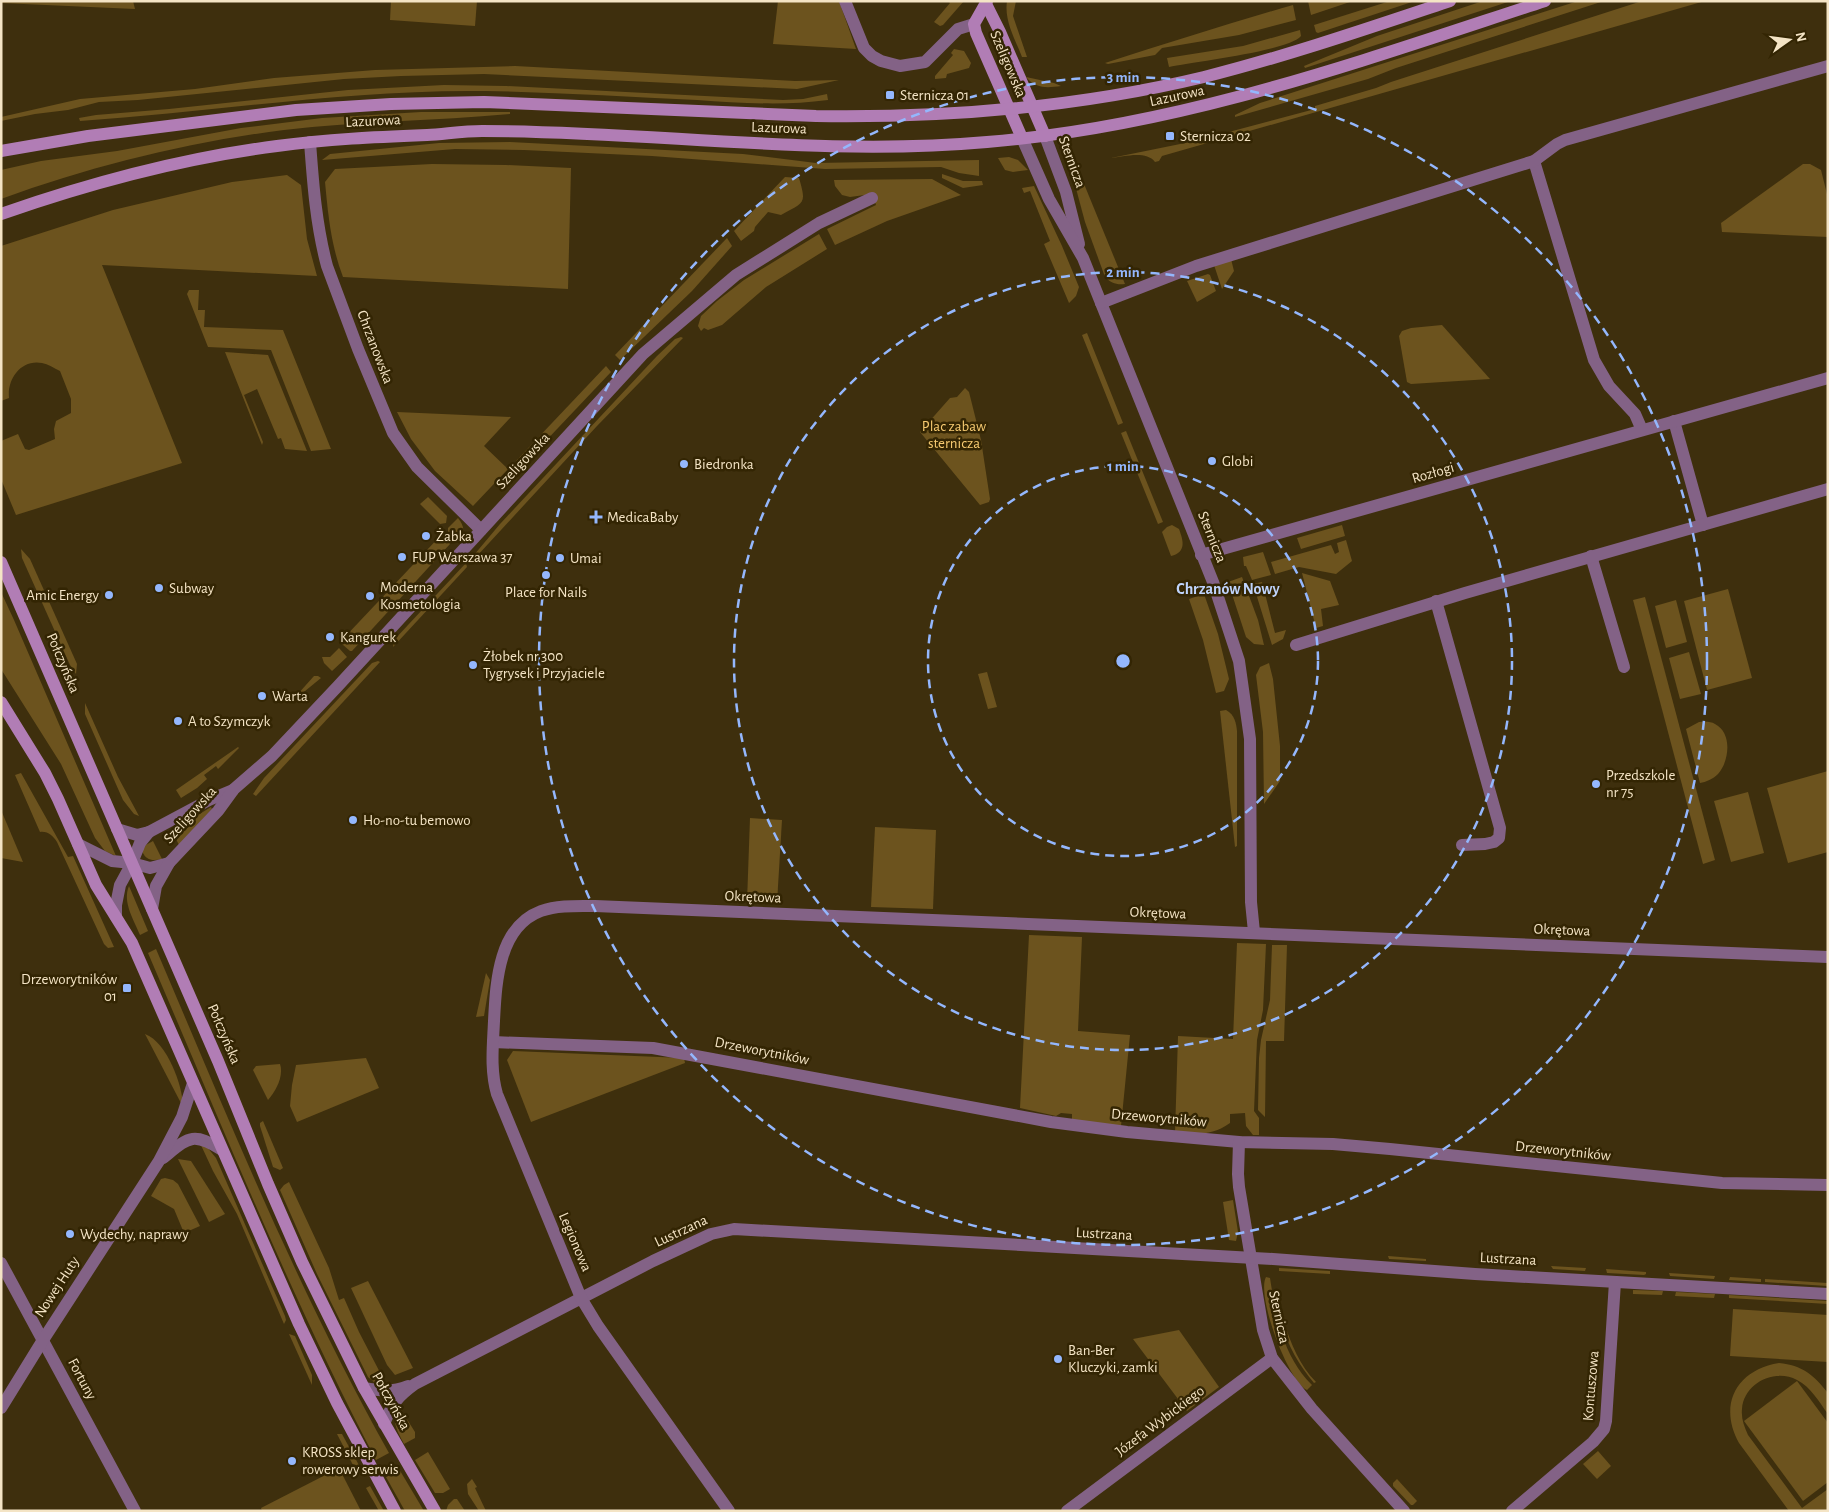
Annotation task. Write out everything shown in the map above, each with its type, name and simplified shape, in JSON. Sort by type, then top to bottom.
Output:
[{"type":"main road","name":"Lazurowa","points":[[1,151],[88,136],[278,113],[320,108],[391,104],[484,102],[852,117],[931,115],[1009,110],[1129,92],[1202,77],[1277,57],[1450,1]]},
{"type":"main road","name":"Lazurowa","points":[[1,214],[156,168],[238,152],[310,142],[478,131],[868,147],[964,144],[1045,136],[1132,122],[1223,102],[1324,73],[1545,1]]},
{"type":"main road","name":"Szeligowska","points":[[986,3],[974,24],[979,41],[1022,138]]},
{"type":"main road","name":"Szeligowska","points":[[986,3],[1032,107]]},
{"type":"main road","name":"Sternicza","points":[[1032,107],[1045,136]]},
{"type":"main road","name":"Połczyńska","points":[[1,562],[218,1061],[302,1262],[364,1388],[435,1511]]},
{"type":"main road","points":[[1,702],[45,773],[58,798],[96,886],[136,953],[299,1324],[337,1403],[395,1511]]},
{"type":"street","points":[[845,1],[864,48],[881,61],[900,66],[925,62],[958,29],[974,24]]},
{"type":"street","points":[[1101,303],[1196,266],[1534,161],[1565,140],[1828,66]]},
{"type":"street","name":"Sternicza","points":[[1045,136],[1066,192],[1083,258],[1228,623],[1239,661],[1250,738],[1251,902],[1254,932]]},
{"type":"street","name":"Sternicza","points":[[1022,138],[1049,199],[1083,258]]},
{"type":"street","name":"Chrzanowska","points":[[310,142],[315,203],[321,243],[327,266],[381,407],[399,443],[417,467],[481,530]]},
{"type":"street","points":[[1534,161],[1594,360],[1609,386],[1635,414],[1642,430]]},
{"type":"street","name":"Szeligowska","points":[[152,909],[156,886],[168,862],[218,811],[234,789],[272,756],[321,704],[643,354],[694,309],[743,271],[819,223],[872,198]]},
{"type":"street","name":"Rozłogi","points":[[1201,555],[1828,378]]},
{"type":"street","points":[[1674,421],[1703,525]]},
{"type":"street","points":[[1296,645],[1436,601],[1828,489]]},
{"type":"street","points":[[1591,556],[1624,667]]},
{"type":"street","points":[[1436,601],[1500,828],[1499,838],[1494,842],[1462,845]]},
{"type":"street","name":"Szeligowska","points":[[117,829],[137,835],[149,832],[234,789]]},
{"type":"street","name":"Szeligowska","points":[[116,917],[120,885],[140,843],[149,832]]},
{"type":"street","name":"Szeligowska","points":[[78,844],[112,862],[132,863],[150,868],[168,862]]},
{"type":"street","name":"Okrętowa","points":[[505,950],[521,925],[540,911],[555,907],[574,906],[1254,932],[1828,957]]},
{"type":"street","name":"Legionowa","points":[[505,950],[499,966],[493,1042],[493,1075],[497,1094],[581,1298],[598,1326],[729,1511]]},
{"type":"street","name":"Drzeworytników","points":[[493,1042],[653,1048],[1051,1122],[1127,1132],[1238,1142],[1343,1145],[1722,1183],[1828,1185]]},
{"type":"street","name":"Nowej Huty","points":[[1,1408],[159,1161],[182,1117],[192,1083]]},
{"type":"street","name":"Nowej Huty","points":[[159,1161],[185,1140],[192,1138],[210,1142],[222,1150]]},
{"type":"street","name":"Sternicza","points":[[1238,1142],[1239,1187],[1263,1330],[1272,1358],[1312,1409],[1404,1511]]},
{"type":"street","name":"Lustrzana","points":[[384,1424],[390,1408],[397,1397],[415,1384],[581,1298],[711,1234],[734,1228],[1828,1294]]},
{"type":"street","name":"Fortuny","points":[[1,1263],[135,1511]]},
{"type":"street","name":"Kontuszowa","points":[[1512,1511],[1593,1442],[1604,1429],[1615,1282]]},
{"type":"street","name":"Józefa Wybickiego","points":[[1067,1511],[1272,1358]]},
{"type":"street","name":"Lustrzana","points":[[364,1388],[378,1391],[393,1391],[415,1384]]},
{"type":"green space","points":[[1,1],[133,1],[135,9],[1,3]]},
{"type":"green space","points":[[391,1],[477,1],[475,26],[390,20]]},
{"type":"green space","points":[[778,1],[839,1],[856,49],[773,44]]},
{"type":"green space","points":[[948,1],[964,1],[940,26],[934,22],[950,3]]},
{"type":"green space","points":[[1007,1],[1016,1],[1013,16],[1027,57],[1022,57],[1011,30],[1007,16]]},
{"type":"green space","points":[[1308,1],[1353,1],[1311,15]]},
{"type":"green space","points":[[1390,1],[1415,1],[1318,33],[1316,32],[1314,25]]},
{"type":"green space","points":[[1483,1],[1511,1],[1305,68],[1304,66],[1377,36]]},
{"type":"green space","points":[[1578,1],[1604,1],[1396,68],[1368,79],[1235,117],[1235,115],[1260,103]]},
{"type":"green space","points":[[1642,1],[1705,1],[1162,156],[1159,161],[1155,162],[1151,158],[1140,155],[1111,158],[1195,141],[1315,109],[1315,106],[1376,88]]},
{"type":"green space","points":[[1293,5],[1296,20],[1239,35],[1162,48],[1155,55],[1105,63],[1222,26]]},
{"type":"green space","points":[[1300,30],[1301,36],[1279,46],[1240,55],[1169,67],[1167,58],[1243,46]]},
{"type":"green space","points":[[954,49],[964,51],[971,63],[969,68],[947,74],[946,78],[935,79],[935,76],[953,55],[951,53]]},
{"type":"green space","points":[[515,66],[795,81],[839,80],[797,89],[484,74],[401,76],[344,79],[138,100],[99,102],[68,110],[1,121],[1,117],[80,99],[195,89],[274,78],[375,70]]},
{"type":"green space","points":[[1026,77],[1054,83],[1061,86],[1038,86]]},
{"type":"green space","points":[[444,85],[506,86],[783,100],[803,99],[827,94],[828,100],[762,103],[539,92],[435,91],[333,97],[80,121],[79,118],[348,90]]},
{"type":"green space","points":[[421,112],[510,112],[510,114],[284,130],[212,141],[105,166],[1,199],[1,170],[41,161],[117,151],[241,128],[322,118]]},
{"type":"green space","points":[[510,142],[743,154],[816,163],[979,160],[979,176],[959,173],[941,167],[825,169],[652,156],[524,150],[455,149],[322,160],[330,154],[439,143]]},
{"type":"green space","points":[[1009,157],[1018,160],[1028,170],[1013,172],[1005,170],[998,158]]},
{"type":"green space","points":[[432,164],[571,168],[568,289],[343,277],[333,242],[325,182],[335,169]]},
{"type":"green space","points":[[1803,164],[1810,164],[1821,170],[1828,198],[1828,237],[1722,232],[1721,223]]},
{"type":"green space","points":[[942,174],[963,181],[982,181],[983,185],[963,188],[942,178]]},
{"type":"green space","points":[[287,175],[301,185],[307,239],[317,276],[102,265],[182,463],[16,515],[1,479],[1,441],[18,434],[25,449],[29,450],[55,439],[54,429],[56,421],[71,413],[71,399],[60,371],[46,364],[34,363],[22,367],[17,372],[10,384],[9,398],[1,401],[1,246],[113,210],[232,182]]},
{"type":"green space","points":[[785,177],[799,178],[803,193],[802,202],[781,215],[768,212],[755,227],[754,231],[741,241],[734,231]]},
{"type":"green space","points":[[932,179],[961,195],[887,221],[835,245],[827,229],[876,205],[872,194],[850,197],[842,195],[835,186],[834,180]]},
{"type":"green space","points":[[1082,179],[1125,284],[1114,283],[1105,277],[1085,222],[1074,181]]},
{"type":"green space","points":[[1034,186],[1079,287],[1076,296],[1069,303],[1044,244],[1050,241],[1030,191],[1024,193],[1022,188]]},
{"type":"green space","points":[[819,234],[827,249],[766,287],[722,325],[708,330],[704,328],[701,331],[698,326],[701,316],[717,301],[744,280]]},
{"type":"green space","points":[[727,238],[732,246],[692,291],[620,360],[615,355]]},
{"type":"green space","points":[[1231,259],[1234,271],[1222,289],[1214,265]]},
{"type":"green space","points":[[1208,274],[1216,291],[1197,302],[1187,281]]},
{"type":"green space","points":[[189,290],[199,290],[198,310],[205,310],[204,327],[283,330],[331,449],[311,451],[271,350],[208,347],[187,294]]},
{"type":"green space","points":[[1442,325],[1490,379],[1411,384],[1407,382],[1399,336],[1402,331],[1411,328]]},
{"type":"green space","points":[[1087,333],[1123,423],[1118,425],[1082,335]]},
{"type":"green space","points":[[683,338],[597,426],[477,556],[474,555],[500,524],[657,356],[675,339]]},
{"type":"green space","points":[[225,352],[268,355],[307,451],[285,449],[281,438],[278,439],[257,389],[244,395],[263,442],[262,445]]},
{"type":"green space","points":[[606,366],[611,372],[522,466],[516,461]]},
{"type":"green space","name":"Plac zabaw sternicza","points":[[965,388],[969,392],[981,440],[990,499],[989,502],[980,505],[920,432],[950,398],[957,397]]},
{"type":"green space","points":[[397,412],[511,417],[484,446],[508,469],[473,506],[435,471],[411,439]]},
{"type":"green space","points":[[1126,431],[1163,522],[1158,524],[1121,433]]},
{"type":"green space","points":[[428,497],[447,516],[446,523],[440,524],[420,504]]},
{"type":"green space","points":[[458,518],[463,530],[458,541],[448,532],[448,528]]},
{"type":"green space","points":[[1172,525],[1179,529],[1182,537],[1182,549],[1171,556],[1162,532]]},
{"type":"green space","points":[[1342,525],[1345,536],[1301,549],[1297,538]]},
{"type":"green space","points":[[443,533],[450,541],[450,544],[350,651],[342,644],[342,640]]},
{"type":"green space","points":[[1346,540],[1352,561],[1336,574],[1299,567],[1275,574],[1271,562],[1331,545],[1335,554],[1339,552],[1337,543]]},
{"type":"green space","points":[[21,549],[30,559],[77,664],[76,674],[70,665],[22,558]]},
{"type":"green space","points":[[1263,552],[1271,575],[1252,580],[1246,566],[1244,566],[1243,557]]},
{"type":"green space","points":[[466,563],[467,567],[393,647],[394,640]]},
{"type":"green space","points":[[1302,573],[1330,581],[1339,605],[1321,609],[1323,626],[1316,628]]},
{"type":"green space","points":[[1242,577],[1258,620],[1264,645],[1254,644],[1246,637],[1228,582]]},
{"type":"green space","points":[[1262,582],[1275,633],[1286,630],[1283,639],[1272,645],[1253,584]]},
{"type":"green space","points":[[1728,589],[1752,678],[1707,690],[1684,601]]},
{"type":"green space","points":[[1,592],[116,856],[105,851],[95,838],[61,764],[1,669]]},
{"type":"green space","points":[[1204,594],[1218,634],[1229,679],[1224,691],[1216,693],[1203,640],[1189,599]]},
{"type":"green space","points":[[1645,597],[1715,860],[1703,864],[1633,600]]},
{"type":"green space","points":[[1676,600],[1687,642],[1666,648],[1655,606]]},
{"type":"green space","points":[[339,648],[347,657],[332,671],[324,663],[322,657],[330,657]]},
{"type":"green space","points":[[1689,652],[1701,694],[1680,699],[1669,658]]},
{"type":"green space","points":[[380,662],[256,796],[253,794],[264,778],[372,663]]},
{"type":"green space","points":[[1269,663],[1273,679],[1280,746],[1280,781],[1264,804],[1263,732],[1256,675],[1260,667]]},
{"type":"green space","points":[[987,672],[997,707],[988,709],[978,674]]},
{"type":"green space","points":[[314,676],[321,678],[299,696],[297,695]]},
{"type":"green space","points":[[85,703],[118,777],[139,816],[134,814],[123,800],[85,714]]},
{"type":"green space","points":[[1226,710],[1233,717],[1237,731],[1237,846],[1235,847],[1220,711]]},
{"type":"green space","points":[[1699,722],[1711,722],[1721,728],[1727,741],[1727,755],[1722,769],[1714,777],[1700,783],[1686,729]]},
{"type":"green space","points":[[238,747],[218,769],[216,766],[204,775],[207,779],[197,788],[181,798],[176,790]]},
{"type":"green space","points":[[1828,771],[1828,852],[1788,863],[1767,788]]},
{"type":"green space","points":[[21,773],[68,857],[73,856],[114,947],[108,948],[104,944],[57,842],[50,834],[40,832],[15,775]]},
{"type":"green space","points":[[1748,792],[1764,853],[1731,862],[1714,801]]},
{"type":"green space","points":[[211,807],[212,809],[179,845],[172,831]]},
{"type":"green space","points":[[1,810],[23,862],[1,858]]},
{"type":"green space","points":[[750,818],[782,820],[777,903],[747,902]]},
{"type":"green space","points":[[875,827],[936,830],[933,909],[871,907]]},
{"type":"green space","points":[[153,841],[162,859],[150,859],[142,851],[144,846]]},
{"type":"green space","points":[[129,886],[148,931],[140,935],[128,905],[127,892]]},
{"type":"green space","points":[[1029,935],[1082,937],[1078,1031],[1130,1035],[1121,1126],[1072,1120],[1072,1114],[1061,1113],[1056,1116],[1020,1108]]},
{"type":"green space","points":[[1237,943],[1266,944],[1263,1010],[1257,1040],[1254,1111],[1259,1118],[1259,1135],[1253,1135],[1246,1126],[1245,1113],[1230,1114],[1230,1123],[1210,1132],[1197,1134],[1175,1133],[1178,1036],[1233,1039]]},
{"type":"green space","points":[[1272,945],[1287,945],[1284,1041],[1266,1041],[1265,1117],[1258,1110],[1259,1058],[1270,1000]]},
{"type":"green space","points":[[156,949],[238,1141],[324,1330],[389,1453],[376,1460],[314,1335],[230,1145],[148,953]]},
{"type":"green space","points":[[486,973],[490,980],[484,1016],[476,1017]]},
{"type":"green space","points":[[145,1034],[153,1039],[167,1055],[177,1077],[183,1107]]},
{"type":"green space","points":[[513,1051],[684,1058],[685,1063],[531,1122],[507,1060]]},
{"type":"green space","points":[[366,1058],[379,1088],[297,1122],[290,1106],[296,1065]]},
{"type":"green space","points":[[280,1064],[281,1073],[278,1083],[268,1100],[253,1070],[256,1066]]},
{"type":"green space","points":[[263,1121],[283,1168],[280,1170],[273,1167],[260,1126],[260,1123]]},
{"type":"green space","points":[[200,1143],[207,1147],[216,1158],[285,1316],[284,1324],[237,1214]]},
{"type":"green space","points":[[178,1159],[191,1161],[225,1214],[209,1222]]},
{"type":"green space","points":[[161,1179],[173,1180],[178,1184],[200,1226],[184,1233],[174,1209],[151,1196]]},
{"type":"green space","points":[[289,1182],[329,1268],[339,1300],[344,1298],[387,1386],[375,1383],[368,1377],[317,1274],[280,1190]]},
{"type":"green space","points":[[1233,1200],[1238,1232],[1236,1241],[1229,1240],[1223,1202]]},
{"type":"green space","points":[[1388,1256],[1426,1259],[1426,1261],[1389,1259]]},
{"type":"green space","points":[[1551,1266],[1586,1268],[1585,1271],[1553,1269]]},
{"type":"green space","points":[[1279,1268],[1330,1271],[1330,1274],[1279,1271]]},
{"type":"green space","points":[[1606,1269],[1646,1272],[1646,1274],[1607,1273]]},
{"type":"green space","points":[[1669,1273],[1715,1276],[1714,1279],[1670,1276]]},
{"type":"green space","points":[[1266,1277],[1270,1278],[1282,1335],[1294,1362],[1312,1385],[1307,1390],[1299,1384],[1291,1372],[1276,1337],[1266,1301],[1264,1287]]},
{"type":"green space","points":[[1730,1277],[1761,1279],[1761,1282],[1729,1280]]},
{"type":"green space","points":[[1765,1279],[1827,1283],[1827,1286],[1765,1282]]},
{"type":"green space","points":[[368,1281],[413,1368],[395,1375],[387,1365],[351,1288]]},
{"type":"green space","points":[[1633,1290],[1663,1291],[1662,1295],[1633,1294]]},
{"type":"green space","points":[[1676,1292],[1715,1294],[1714,1298],[1675,1296]]},
{"type":"green space","points":[[1729,1295],[1828,1301],[1828,1304],[1729,1298]]},
{"type":"green space","points":[[1733,1309],[1828,1315],[1828,1362],[1730,1356]]},
{"type":"green space","points":[[1284,1322],[1305,1369],[1316,1382],[1314,1383],[1294,1355],[1281,1323]]},
{"type":"green space","points":[[1179,1330],[1219,1387],[1187,1411],[1133,1339]]},
{"type":"green space","points":[[289,1334],[295,1336],[312,1375],[312,1385]]},
{"type":"green space","points":[[1779,1363],[1801,1369],[1818,1381],[1828,1393],[1828,1414],[1802,1383],[1788,1377],[1770,1377],[1754,1385],[1748,1392],[1742,1409],[1744,1425],[1748,1435],[1802,1508],[1828,1489],[1828,1511],[1789,1511],[1739,1443],[1733,1429],[1730,1415],[1735,1391],[1742,1381],[1752,1373]]},
{"type":"green space","points":[[1797,1381],[1828,1423],[1828,1482],[1803,1501],[1744,1421]]},
{"type":"green space","points":[[398,1405],[415,1432],[415,1438],[404,1444],[396,1425],[395,1416]]},
{"type":"green space","points":[[337,1434],[342,1434],[361,1469],[354,1467]]},
{"type":"green space","points":[[1598,1451],[1611,1466],[1597,1479],[1583,1464]]},
{"type":"green space","points":[[428,1452],[450,1489],[443,1493],[435,1493],[415,1460]]},
{"type":"green space","points":[[339,1468],[361,1511],[262,1511],[261,1508]]},
{"type":"green space","points":[[399,1469],[424,1511],[405,1511],[386,1477]]},
{"type":"green space","points":[[472,1479],[486,1511],[479,1511],[468,1494],[467,1484]]},
{"type":"green space","points":[[1397,1479],[1417,1501],[1413,1505],[1393,1486]]},
{"type":"green space","points":[[370,1486],[384,1511],[379,1511],[366,1488]]},
{"type":"green space","points":[[454,1499],[457,1499],[465,1511],[446,1511],[448,1505]]},
{"type":"place","name":"Sternicza 01","points":[[890,95]]},
{"type":"place","name":"Sternicza 02","points":[[1170,136]]},
{"type":"place","name":"Globi","points":[[1212,461]]},
{"type":"place","name":"Biedronka","points":[[684,464]]},
{"type":"place","name":"MedicaBaby","points":[[596,517]]},
{"type":"place","name":"Żabka","points":[[426,536]]},
{"type":"place","name":"FUP Warszawa 37","points":[[402,557]]},
{"type":"place","name":"Umai","points":[[560,558]]},
{"type":"place","name":"Place for Nails","points":[[546,575]]},
{"type":"place","name":"Subway","points":[[159,588]]},
{"type":"place","name":"Amic Energy","points":[[109,595]]},
{"type":"place","name":"Moderna Kosmetologia","points":[[370,596]]},
{"type":"place","name":"Kangurek","points":[[330,637]]},
{"type":"place","name":"Żłobek nr 300 Tygrysek i Przyjaciele","points":[[473,665]]},
{"type":"place","name":"Warta","points":[[262,696]]},
{"type":"place","name":"A to Szymczyk","points":[[178,721]]},
{"type":"place","name":"Przedszkole nr 75","points":[[1596,784]]},
{"type":"place","name":"Ho-no-tu bemowo","points":[[353,820]]},
{"type":"place","name":"Drzeworytników 01","points":[[127,988]]},
{"type":"place","name":"Wydechy, naprawy","points":[[70,1234]]},
{"type":"place","name":"Ban-Ber Kluczyki, zamki","points":[[1058,1359]]},
{"type":"place","name":"KROSS sklep rowerowy serwis","points":[[292,1461]]},
{"type":"district","name":"Chrzanów Nowy","points":[[1228,589]]}]
